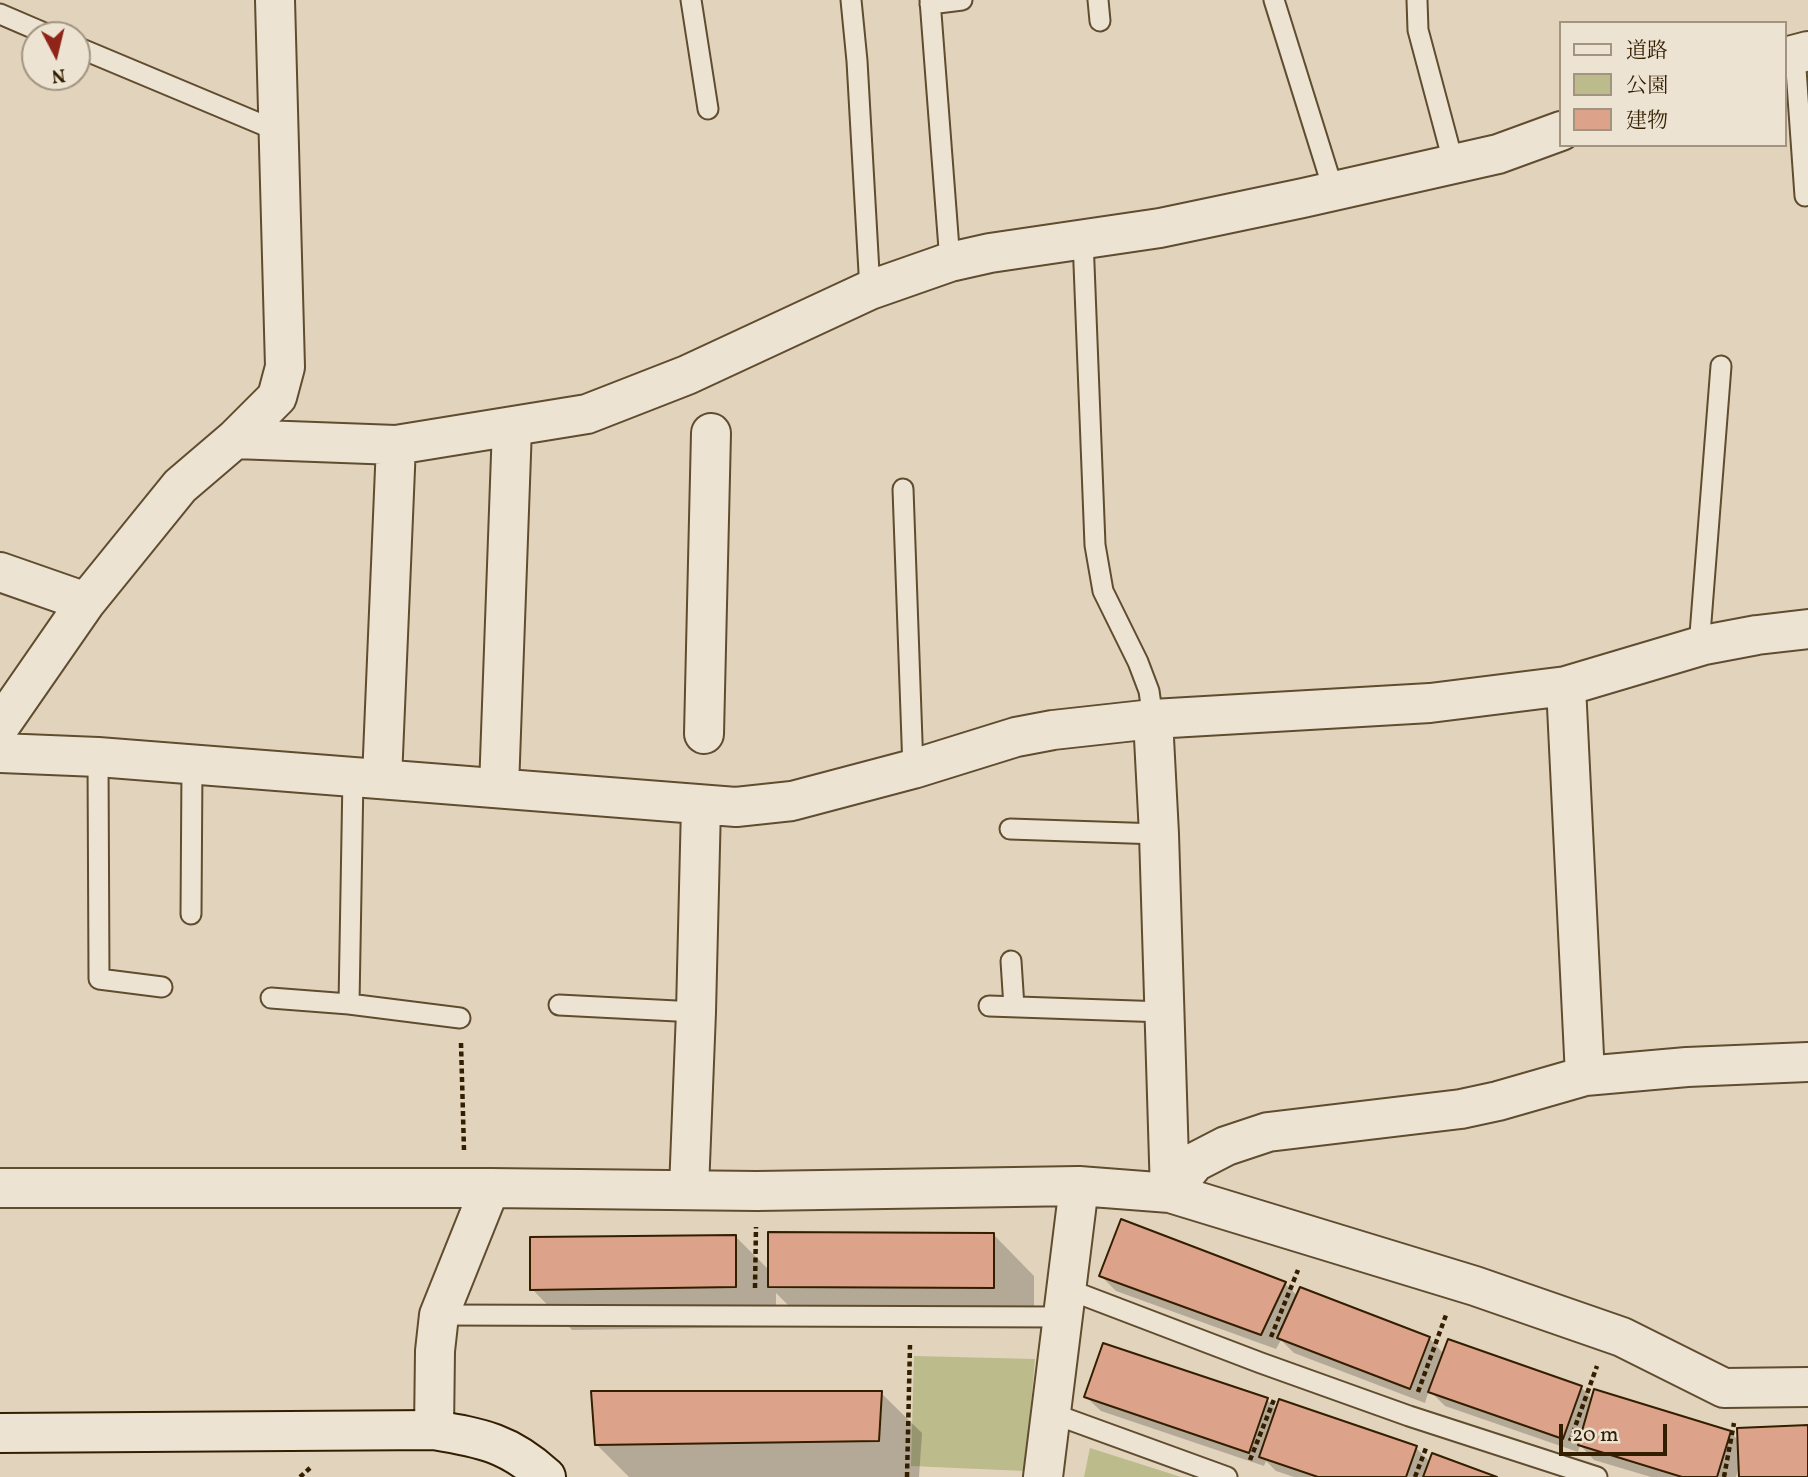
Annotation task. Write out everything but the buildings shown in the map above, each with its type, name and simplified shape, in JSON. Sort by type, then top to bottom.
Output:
[{"type":"street","points":[[0,726],[86,602],[180,486],[235,439],[277,397],[285,367],[275,0]]},
{"type":"street","points":[[235,439],[396,444],[587,414],[687,375],[870,290],[950,262],[990,253],[1160,228],[1334,191],[1498,154],[1560,131]]},
{"type":"street","points":[[499,788],[512,427]]},
{"type":"street","points":[[704,734],[711,433]]},
{"type":"street","points":[[367,778],[396,444]]},
{"type":"street","points":[[0,572],[86,602]]},
{"type":"street","points":[[0,753],[98,757],[736,807],[792,801],[913,769],[1016,737],[1053,730],[1153,719],[1430,703],[1566,686],[1699,647],[1807,621]]},
{"type":"street","points":[[1566,686],[1585,1076]]},
{"type":"street","points":[[1153,719],[1170,1194]]},
{"type":"street","points":[[688,1189],[701,806]]},
{"type":"street","points":[[1170,1194],[1195,1163],[1226,1146],[1268,1132],[1461,1108],[1498,1101],[1585,1076],[1687,1067],[1808,1062]]},
{"type":"street","points":[[1043,1477],[1079,1186]]},
{"type":"street","points":[[0,1188],[757,1191],[1079,1186],[1170,1194],[1458,1281],[1622,1337],[1724,1388],[1808,1387]]},
{"type":"street","points":[[434,1430],[435,1350],[439,1315],[477,1188]]},
{"type":"street","points":[[0,1433],[434,1430],[499,1444],[530,1462],[546,1477]]},
{"type":"lane","points":[[691,0],[708,108]]},
{"type":"lane","points":[[850,0],[857,61],[870,290]]},
{"type":"lane","points":[[950,262],[930,2],[962,0]]},
{"type":"lane","points":[[1098,0],[1100,21]]},
{"type":"lane","points":[[1274,0],[1334,191]]},
{"type":"lane","points":[[1417,0],[1418,30],[1454,164]]},
{"type":"lane","points":[[0,14],[21,23]]},
{"type":"lane","points":[[91,53],[280,132]]},
{"type":"lane","points":[[1796,54],[1805,196]]},
{"type":"lane","points":[[1083,239],[1095,545],[1103,591],[1138,662],[1149,691],[1153,719]]},
{"type":"lane","points":[[1699,647],[1721,366]]},
{"type":"lane","points":[[903,489],[913,769]]},
{"type":"lane","points":[[98,757],[99,979],[162,987]]},
{"type":"lane","points":[[191,914],[192,766]]},
{"type":"lane","points":[[349,1004],[367,778]]},
{"type":"lane","points":[[1010,828],[1159,834]]},
{"type":"lane","points":[[1011,961],[1014,1007]]},
{"type":"lane","points":[[271,998],[349,1004],[460,1018]]},
{"type":"lane","points":[[559,1005],[696,1012]]},
{"type":"lane","points":[[989,1006],[1165,1012]]},
{"type":"lane","points":[[439,1315],[910,1316],[1065,1303],[1261,1363],[1409,1416],[1597,1477]]},
{"type":"lane","points":[[1051,1413],[1227,1477]]},
{"type":"path","points":[[460,1018],[477,1188]]},
{"type":"path","points":[[755,1315],[757,1191]]},
{"type":"path","points":[[1261,1363],[1312,1237]]},
{"type":"path","points":[[1409,1416],[1458,1281]]},
{"type":"path","points":[[907,1477],[910,1316]]},
{"type":"path","points":[[1561,1465],[1609,1333]]},
{"type":"path","points":[[1247,1465],[1285,1372]]},
{"type":"path","points":[[1724,1477],[1740,1388]]},
{"type":"green space","points":[[914,1356],[1035,1359],[1025,1471],[911,1466]]},
{"type":"green space","points":[[1090,1448],[1181,1477],[1084,1477]]}]
